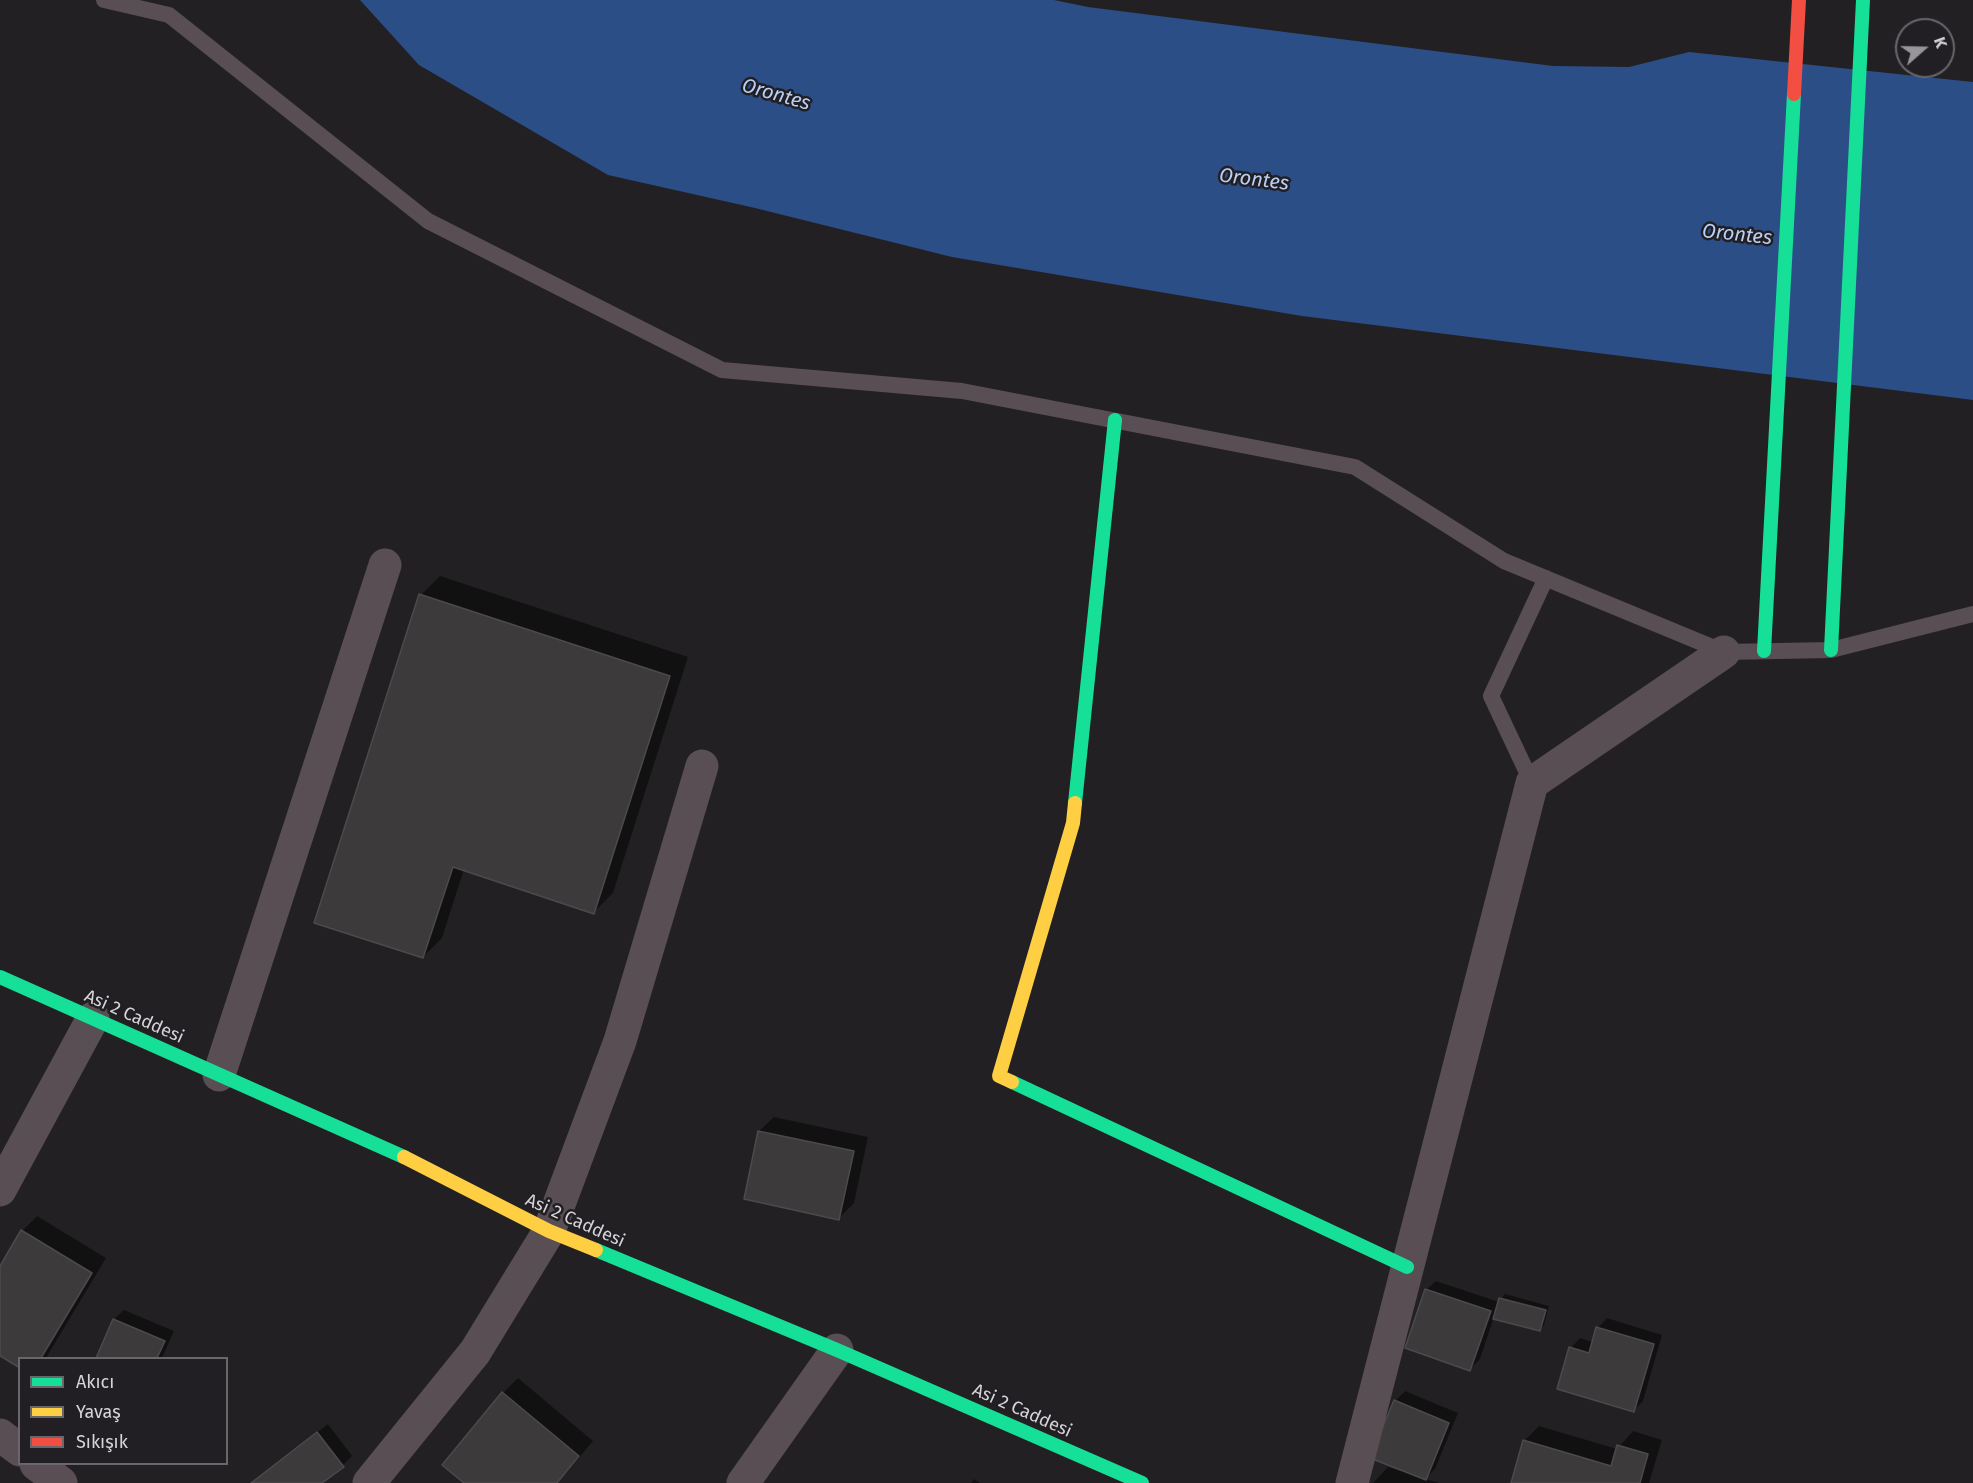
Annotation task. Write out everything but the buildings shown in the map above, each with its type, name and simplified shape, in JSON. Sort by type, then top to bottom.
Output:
[{"type":"street","points":[[1764,651],[1799,0]]},
{"type":"street","points":[[1831,650],[1863,0]]},
{"type":"street","points":[[1115,420],[1074,823],[999,1076],[1407,1267]]},
{"type":"street","points":[[219,1075],[386,565]]},
{"type":"street","points":[[1352,1483],[1532,783],[1724,652]]},
{"type":"street","points":[[369,1483],[475,1352],[549,1231],[621,1041],[702,766]]},
{"type":"street","name":"Asi 2 Caddesi","points":[[0,977],[410,1160],[549,1231],[837,1350],[1142,1483]]},
{"type":"street","points":[[0,1190],[93,1018]]},
{"type":"street","points":[[743,1483],[837,1350]]},
{"type":"street","points":[[0,1435],[18,1448]]},
{"type":"street","points":[[37,1465],[61,1483]]},
{"type":"lane","points":[[104,0],[170,15],[428,221],[722,370],[962,391],[1355,467],[1504,561],[1724,652],[1831,650],[1973,614]]},
{"type":"lane","points":[[1532,783],[1491,696],[1546,578]]},
{"type":"water","name":"Orontes","points":[[360,0],[1054,0],[1088,7],[1553,66],[1629,67],[1689,52],[1895,74],[1895,78],[1935,78],[1973,82],[1973,400],[1302,316],[952,257],[755,208],[608,175],[419,65]]},
{"type":"traffic: fast","points":[[1831,650],[1863,0]]},
{"type":"traffic: fast","points":[[1764,651],[1794,94]]},
{"type":"traffic: fast","points":[[1075,803],[1115,420]]},
{"type":"traffic: fast","points":[[0,977],[404,1157]]},
{"type":"traffic: fast","points":[[1012,1082],[1407,1267]]},
{"type":"traffic: fast","points":[[596,1250],[837,1350],[1142,1483]]},
{"type":"traffic: slow","points":[[1012,1082],[999,1076],[1073,823],[1075,803]]},
{"type":"traffic: slow","points":[[404,1157],[549,1231],[596,1250]]},
{"type":"traffic: jam","points":[[1794,94],[1799,0]]}]
